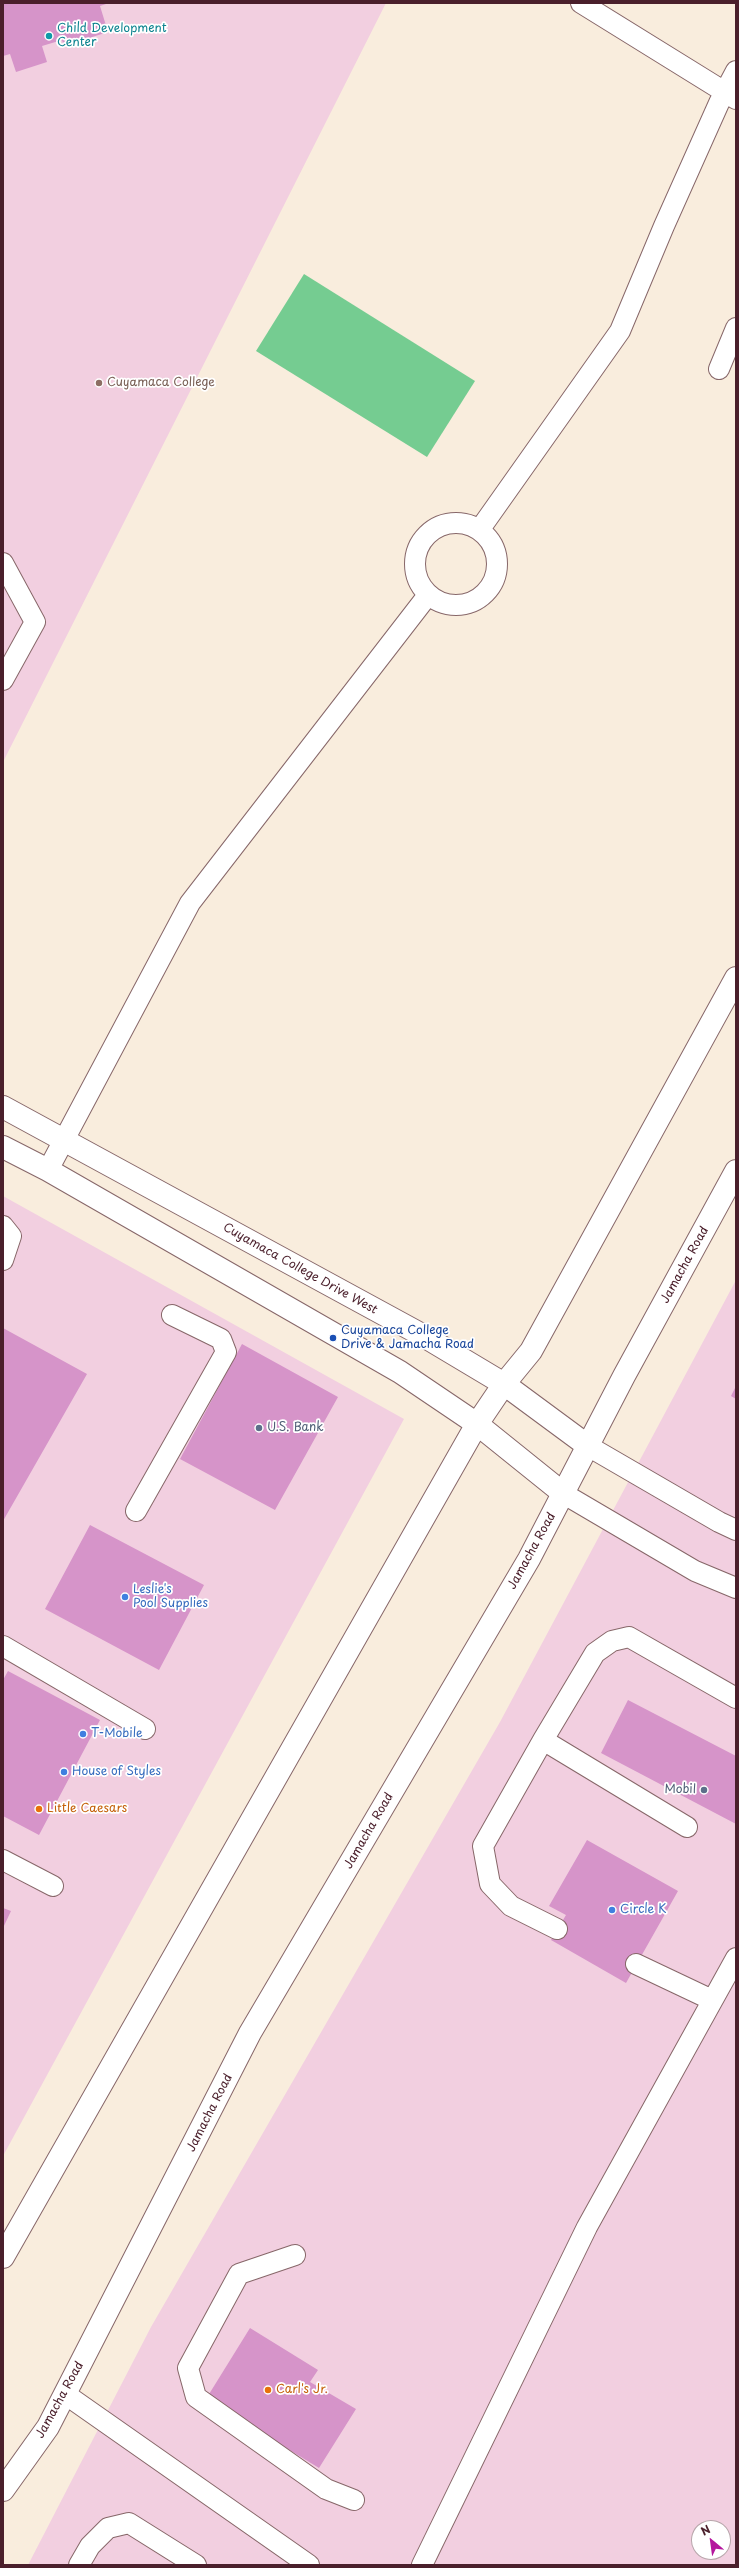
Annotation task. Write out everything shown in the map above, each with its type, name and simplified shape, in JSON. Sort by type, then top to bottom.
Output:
[{"type":"main road","points":[[3,2257],[477,1424],[504,1384],[531,1351],[736,978]]},
{"type":"main road","name":"Cuyamaca College Drive West","points":[[3,1108],[415,1331],[504,1384],[588,1446]]},
{"type":"main road","points":[[3,1147],[48,1170],[400,1372],[477,1424],[564,1494]]},
{"type":"main road","name":"Jamacha Road","points":[[3,2490],[48,2427],[250,2033],[529,1559],[736,1171]]},
{"type":"lane","points":[[581,3],[730,95]]},
{"type":"lane","points":[[480,529],[620,331],[664,226],[730,95],[736,71]]},
{"type":"lane","points":[[719,369],[736,328]]},
{"type":"lane","points":[[456,521],[480,529],[498,554],[498,572],[490,590],[475,602],[456,606],[441,603],[428,595],[415,574],[417,549],[432,529],[456,521]]},
{"type":"lane","points":[[3,563],[35,622],[3,680]]},
{"type":"lane","points":[[48,1170],[190,903],[428,595]]},
{"type":"lane","points":[[3,1226],[10,1236],[3,1260]]},
{"type":"lane","points":[[136,1511],[226,1352],[221,1339],[172,1315]]},
{"type":"lane","points":[[588,1446],[719,1522],[736,1530]]},
{"type":"lane","points":[[564,1494],[695,1570],[736,1588]]},
{"type":"lane","points":[[557,1929],[511,1906],[490,1884],[483,1846],[543,1740],[595,1653],[612,1642],[629,1637],[736,1698]]},
{"type":"lane","points":[[3,1646],[145,1729]]},
{"type":"lane","points":[[543,1740],[687,1827]]},
{"type":"lane","points":[[3,1860],[53,1886]]},
{"type":"lane","points":[[422,2565],[586,2228],[736,1958]]},
{"type":"lane","points":[[636,1964],[712,2000]]},
{"type":"lane","points":[[295,2255],[239,2274],[188,2368],[196,2397],[326,2490],[354,2500]]},
{"type":"lane","points":[[65,2394],[309,2565]]},
{"type":"lane","points":[[79,2565],[90,2546],[108,2528],[129,2523],[196,2565]]},
{"type":"shaded area","name":"Cuyamaca College","points":[[3,3],[386,3],[3,762]]},
{"type":"shaded area","points":[[3,1196],[404,1419],[3,2156]]},
{"type":"shaded area","points":[[736,1280],[736,2565],[28,2565],[151,2327],[500,1722]]},
{"type":"green space","points":[[304,274],[475,381],[427,457],[256,351]]},
{"type":"building","name":"Child Development Center","points":[[3,3],[109,3],[100,6],[108,32],[64,46],[62,40],[42,46],[47,62],[16,72],[10,54],[3,56]]},
{"type":"building","points":[[3,1328],[87,1374],[3,1521]]},
{"type":"building","name":"U.S. Bank","points":[[242,1344],[338,1397],[275,1510],[180,1459]]},
{"type":"building","points":[[736,1386],[736,1399],[731,1396]]},
{"type":"building","name":"Leslie's Pool Supplies","points":[[90,1525],[204,1585],[159,1670],[45,1609]]},
{"type":"building","points":[[8,1671],[100,1720],[39,1835],[3,1816],[3,1680]]},
{"type":"building","name":"Mobil","points":[[628,1700],[736,1756],[736,1824],[601,1753]]},
{"type":"building","name":"Circle K","points":[[587,1840],[678,1891],[626,1983],[551,1940],[566,1915],[549,1906]]},
{"type":"building","points":[[3,1908],[11,1911],[3,1928]]},
{"type":"building","name":"Carl's Jr.","points":[[250,2328],[318,2370],[310,2382],[356,2409],[319,2468],[206,2399]]},
{"type":"place","name":"Child Development Center","points":[[49,36]]},
{"type":"place","name":"Cuyamaca College","points":[[99,383]]},
{"type":"place","name":"Cuyamaca College Drive & Jamacha Road","points":[[333,1338]]},
{"type":"place","name":"U.S. Bank","points":[[259,1428]]},
{"type":"place","name":"Leslie's Pool Supplies","points":[[125,1597]]},
{"type":"place","name":"T-Mobile","points":[[83,1734]]},
{"type":"place","name":"House of Styles","points":[[64,1772]]},
{"type":"place","name":"Mobil","points":[[704,1790]]},
{"type":"place","name":"Little Caesars","points":[[39,1809]]},
{"type":"place","name":"Circle K","points":[[612,1910]]},
{"type":"place","name":"Carl's Jr.","points":[[268,2390]]}]
